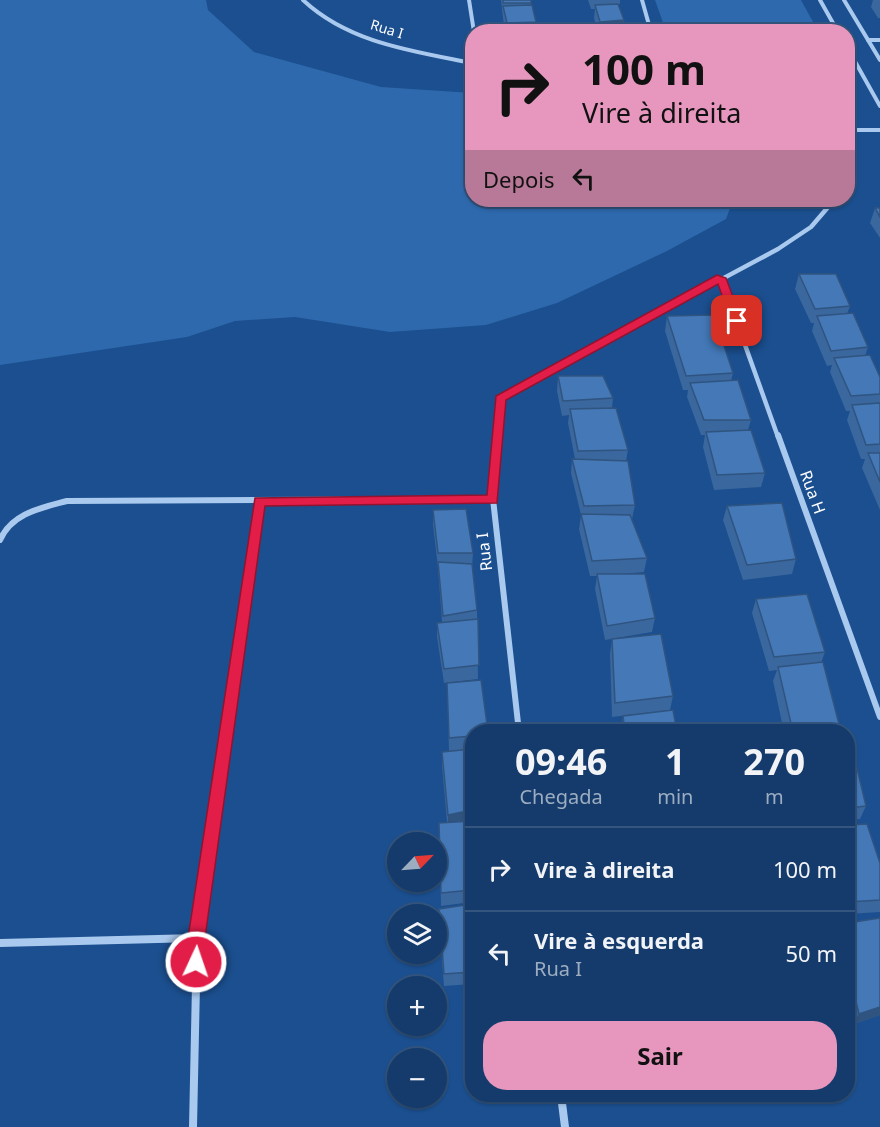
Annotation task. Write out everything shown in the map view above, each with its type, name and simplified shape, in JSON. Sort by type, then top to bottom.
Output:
[{"type":"street","name":"Rua I","points":[[303,0],[313,12],[352,32],[406,49],[465,62]]},
{"type":"street","points":[[469,0],[473,24]]},
{"type":"street","points":[[642,0],[649,24]]},
{"type":"street","points":[[820,0],[834,24]]},
{"type":"street","points":[[844,0],[880,60]]},
{"type":"street","points":[[868,40],[880,40]]},
{"type":"street","points":[[855,61],[880,106]]},
{"type":"street","points":[[855,130],[880,130]]},
{"type":"street","name":"Rua I","points":[[518,724],[493,499],[500,398],[778,249],[811,227],[828,207]]},
{"type":"street","name":"Rua H","points":[[721,278],[880,717]]},
{"type":"street","points":[[0,540],[3,529],[28,512],[67,501],[493,499]]},
{"type":"street","points":[[193,1127],[197,938],[260,501]]},
{"type":"street","points":[[0,943],[197,938]]},
{"type":"street","points":[[562,1102],[565,1127]]},
{"type":"shaded area","points":[[0,0],[206,0],[208,10],[254,52],[381,87],[465,93],[465,207],[730,207],[726,219],[667,251],[557,303],[486,325],[390,332],[295,317],[235,321],[187,337],[0,365]]},
{"type":"shaded area","points":[[655,0],[801,0],[814,24],[664,24]]},
{"type":"building","points":[[503,0],[531,0],[531,3],[503,3]]},
{"type":"building","points":[[618,4],[624,20],[600,22],[595,5]]},
{"type":"building","points":[[532,5],[536,22],[507,23],[503,6]]},
{"type":"building","points":[[799,274],[836,274],[850,306],[815,309]]},
{"type":"building","points":[[853,313],[868,347],[831,351],[817,316]]},
{"type":"building","points":[[714,315],[733,373],[686,376],[667,316]]},
{"type":"building","points":[[870,355],[880,377],[880,394],[851,396],[834,358]]},
{"type":"building","points":[[558,376],[603,376],[613,398],[563,401]]},
{"type":"building","points":[[738,380],[751,420],[704,420],[690,383]]},
{"type":"building","points":[[880,403],[880,444],[866,445],[852,405]]},
{"type":"building","points":[[616,408],[628,450],[578,451],[570,409]]},
{"type":"building","points":[[751,430],[765,473],[717,475],[706,432]]},
{"type":"building","points":[[868,453],[880,453],[880,482]]},
{"type":"building","points":[[572,459],[628,461],[635,505],[584,506]]},
{"type":"building","points":[[782,503],[796,559],[747,565],[727,506]]},
{"type":"building","points":[[466,509],[473,553],[438,553],[433,510]]},
{"type":"building","points":[[581,514],[630,515],[647,558],[592,561]]},
{"type":"building","points":[[438,562],[472,564],[477,610],[443,616]]},
{"type":"building","points":[[597,574],[645,574],[655,618],[607,626]]},
{"type":"building","points":[[807,594],[825,652],[774,657],[756,599]]},
{"type":"building","points":[[478,619],[479,665],[444,669],[437,623]]},
{"type":"building","points":[[661,634],[673,696],[615,703],[612,639]]},
{"type":"building","points":[[823,662],[839,724],[791,724],[778,667]]},
{"type":"building","points":[[481,680],[487,724],[465,724],[465,737],[449,738],[447,683]]},
{"type":"building","points":[[673,710],[676,724],[624,724],[623,716]]},
{"type":"building","points":[[465,750],[465,811],[448,815],[442,752]]},
{"type":"building","points":[[855,760],[866,806],[855,807]]},
{"type":"building","points":[[465,821],[465,891],[441,893],[447,892],[447,832],[439,832],[439,823]]},
{"type":"building","points":[[867,824],[880,863],[880,900],[855,902],[855,825]]},
{"type":"building","points":[[465,905],[465,972],[444,974],[443,964],[447,964],[447,908]]},
{"type":"building","points":[[880,918],[880,1007],[859,1014],[855,998],[855,922]]},
{"type":"route","points":[[196,962],[197,938],[260,501],[493,499],[500,398],[721,278],[737,321]]}]
